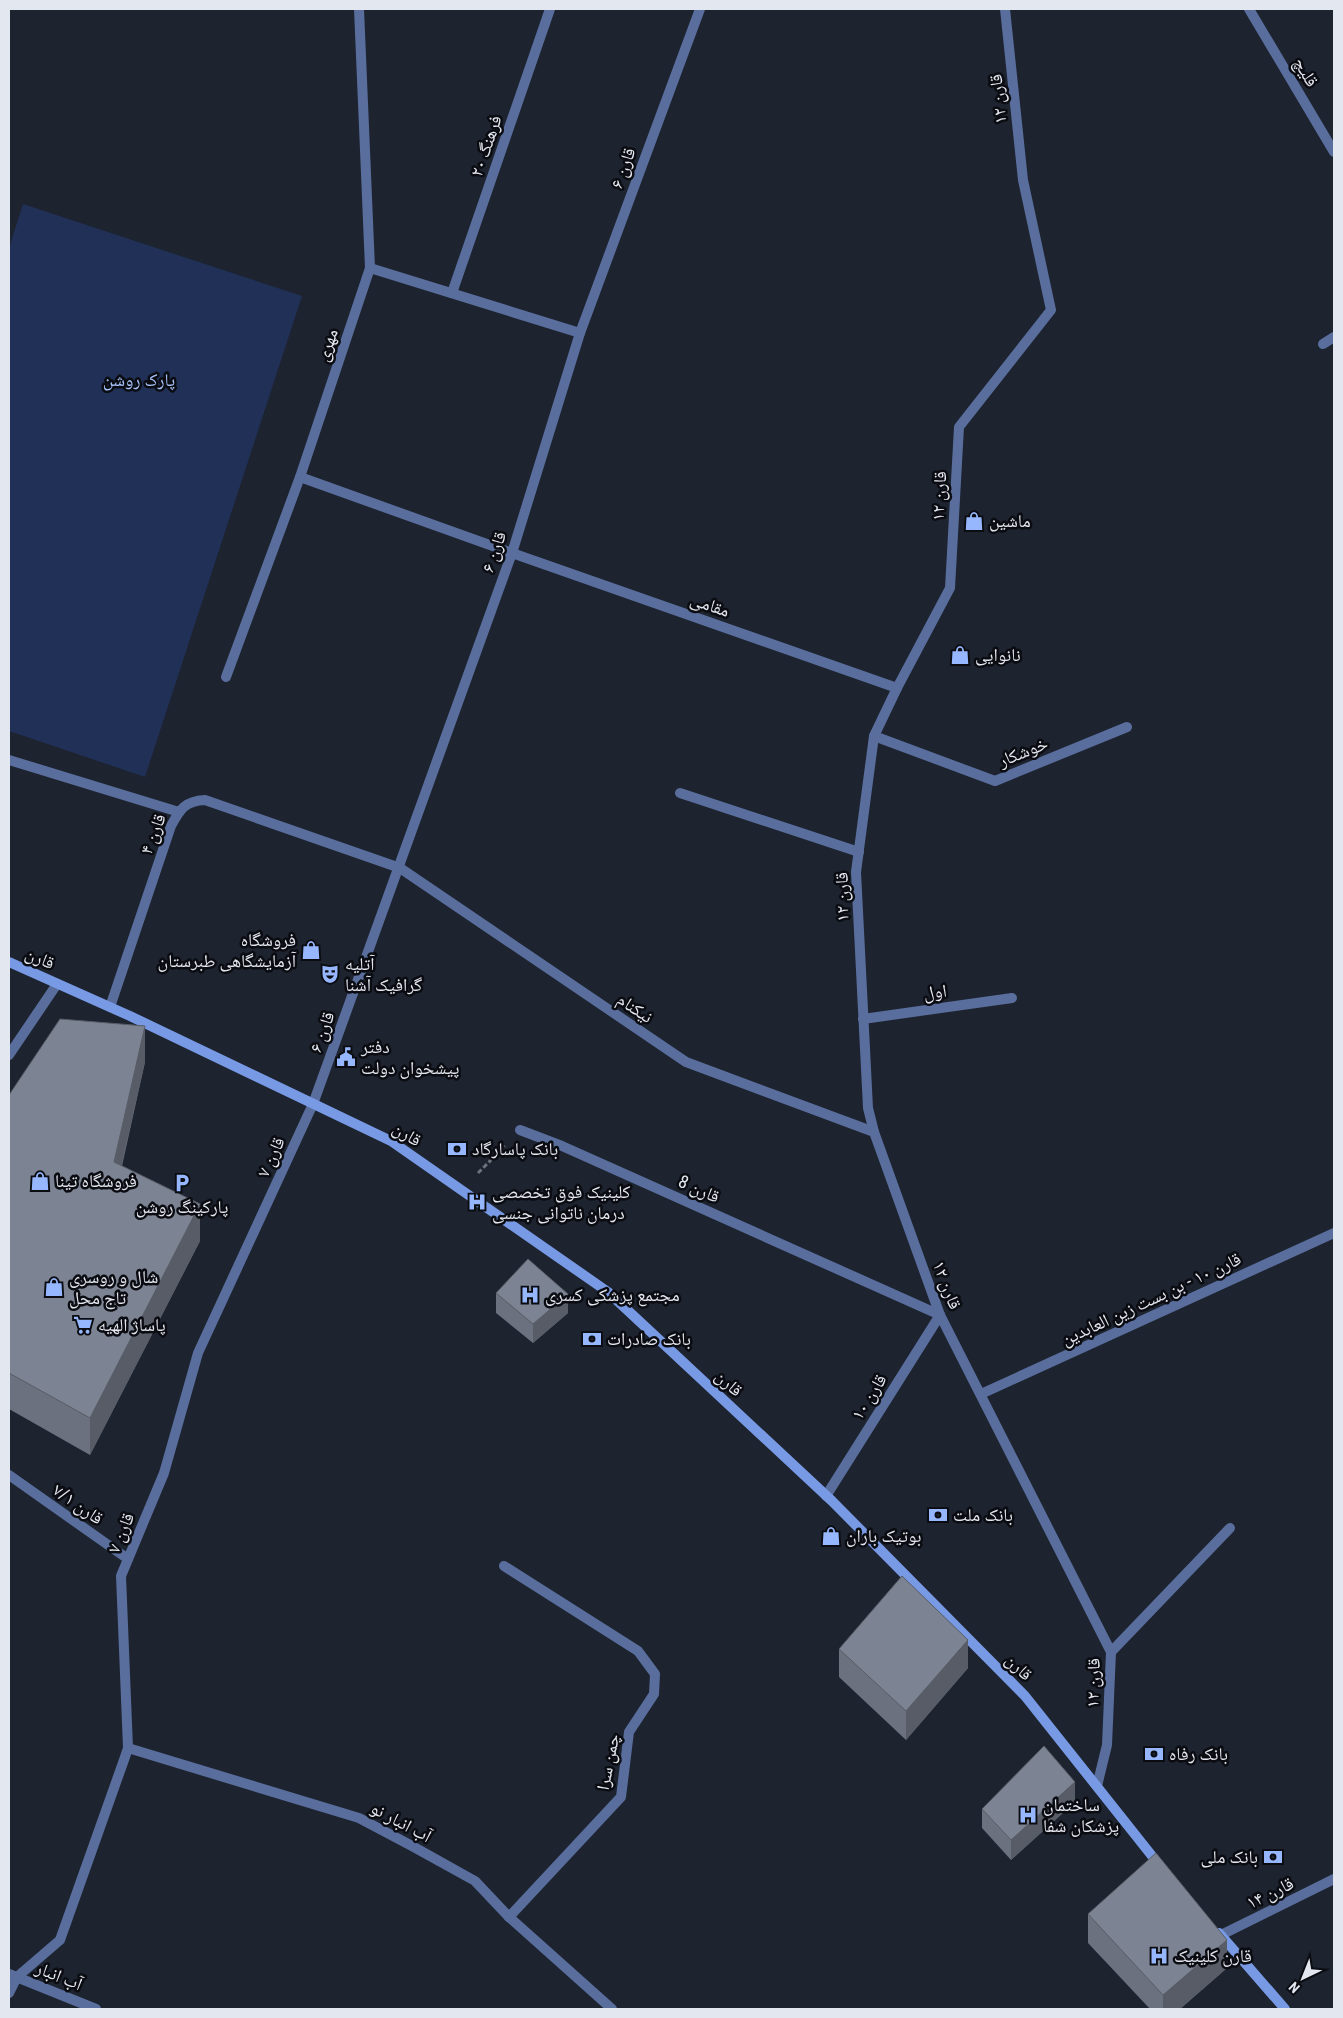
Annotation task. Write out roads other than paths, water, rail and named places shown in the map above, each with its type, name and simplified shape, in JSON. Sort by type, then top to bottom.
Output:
[{"type":"main road","name":"قارن","points":[[9,962],[110,1007],[391,1141],[608,1292],[826,1496],[1025,1696],[1168,1874]]},
{"type":"main road","points":[[1209,1922],[1285,2009]]},
{"type":"street","name":"مهری","points":[[226,677],[300,477],[370,268],[358,9]]},
{"type":"street","name":"فرهنگ ٢٠","points":[[452,293],[550,9]]},
{"type":"street","name":"قارن ۶","points":[[314,1104],[512,553],[580,333],[700,9]]},
{"type":"street","name":"قارن ۱۲","points":[[1005,9],[1023,180],[1051,310],[959,427],[950,588],[874,736],[856,872],[863,1019],[868,1108],[874,1132],[940,1315],[1111,1652],[1107,1744],[1096,1786]]},
{"type":"street","name":"قلیچ","points":[[1249,9],[1334,152]]},
{"type":"street","points":[[370,268],[580,333]]},
{"type":"street","points":[[1323,344],[1334,337]]},
{"type":"street","name":"مقامی","points":[[300,477],[897,688]]},
{"type":"street","name":"خوشکار","points":[[874,736],[995,781],[1127,727]]},
{"type":"street","points":[[9,760],[179,812]]},
{"type":"street","points":[[680,793],[859,852]]},
{"type":"street","name":"قارن ۴","points":[[110,1007],[171,826],[179,812],[194,801],[205,800],[400,868]]},
{"type":"street","name":"نیکنام","points":[[400,868],[686,1062],[874,1132]]},
{"type":"street","points":[[9,1056],[57,984]]},
{"type":"street","name":"اول","points":[[863,1019],[1012,998]]},
{"type":"street","name":"قارن ٧","points":[[13,1975],[60,1940],[128,1748],[121,1576],[164,1474],[198,1353],[314,1104]]},
{"type":"street","name":"قارن 8","points":[[520,1130],[562,1146],[940,1315]]},
{"type":"street","name":"قارن ۱۰ - بن بست زین العابدین","points":[[981,1394],[1334,1233]]},
{"type":"street","name":"قارن ١٠","points":[[826,1496],[940,1315]]},
{"type":"street","name":"قارن ۷/۱","points":[[9,1475],[128,1560]]},
{"type":"street","points":[[1111,1652],[1230,1528]]},
{"type":"street","name":"چمن سرا","points":[[504,1566],[638,1651],[655,1674],[654,1694],[629,1732],[621,1797],[509,1917]]},
{"type":"street","name":"آب انبار نو","points":[[128,1748],[359,1818],[475,1881],[509,1917],[612,2009]]},
{"type":"street","name":"قارن ۱۴","points":[[1221,1935],[1334,1879]]},
{"type":"street","points":[[9,1993],[13,1975]]},
{"type":"street","name":"آب انبار","points":[[13,1975],[96,2009]]},
{"type":"place","name":"ماشین","points":[[974,521]]},
{"type":"place","name":"نانوایی","points":[[960,655]]},
{"type":"place","name":"فروشگاه آزمایشگاهی طبرستان","points":[[311,950]]},
{"type":"place","name":"آتلیه گرافیک آشنا","points":[[330,974]]},
{"type":"place","name":"دفتر پیشخوان دولت","points":[[346,1057]]},
{"type":"place","name":"بانک پاسارگاد","points":[[457,1149]]},
{"type":"place","name":"فروشگاه تینا","points":[[40,1181]]},
{"type":"place","name":"پارکینگ روشن","points":[[182,1183]]},
{"type":"place","name":"کلینیک فوق تخصصی درمان ناتوانی جنسی","points":[[477,1202]]},
{"type":"place","name":"شال و روسری تاج محل","points":[[54,1287]]},
{"type":"place","name":"مجتمع پزشکی کسری","points":[[530,1295]]},
{"type":"place","name":"پاساژ الهیه","points":[[83,1325]]},
{"type":"place","name":"بانک صادرات","points":[[592,1339]]},
{"type":"place","name":"بانک ملت","points":[[938,1515]]},
{"type":"place","name":"بوتیک باران","points":[[831,1536]]},
{"type":"place","name":"بانک رفاه","points":[[1154,1754]]},
{"type":"place","name":"ساختمان پزشکان شفا","points":[[1028,1815]]},
{"type":"place","name":"بانک ملی","points":[[1273,1857]]},
{"type":"place","name":"قارن کلینیک","points":[[1159,1956]]},
{"type":"park label","name":"پارک روشن","points":[[139,380]]}]
